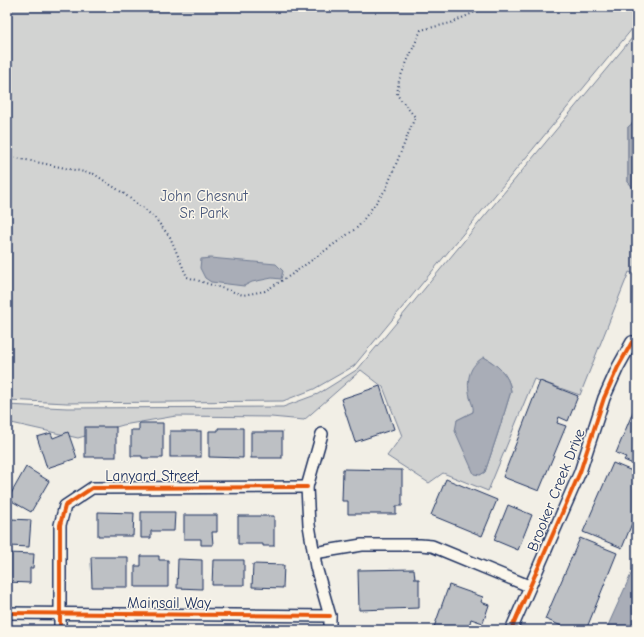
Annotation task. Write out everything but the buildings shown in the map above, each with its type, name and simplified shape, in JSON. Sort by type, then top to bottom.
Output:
[{"type":"street","name":"Brooker Creek Drive","points":[[512,630],[529,586],[580,472],[604,398],[618,366],[632,342],[637,344]]},
{"type":"street","points":[[322,434],[307,487],[309,525],[316,567],[330,616],[330,630]]},
{"type":"street","name":"Lanyard Street","points":[[60,630],[60,525],[65,506],[92,488],[307,487]]},
{"type":"street","points":[[314,553],[362,545],[432,546],[529,586]]},
{"type":"street","name":"Mainsail Way","points":[[7,614],[330,616]]},
{"type":"path","points":[[7,156],[94,174],[154,216],[170,237],[187,276],[243,295],[265,291],[291,275],[358,227],[386,189],[415,117],[397,95],[399,80],[420,30],[451,24],[486,7]]},
{"type":"green space","name":"John Chesnut Sr. Park","points":[[7,7],[637,7],[637,23],[354,366],[314,389],[283,401],[67,403],[7,400]]},
{"type":"green space","points":[[637,32],[637,120],[628,127],[628,182],[637,191],[637,275],[629,272],[580,395],[534,379],[488,491],[443,473],[429,483],[387,456],[402,436],[383,387],[361,370],[304,420],[271,417],[176,416],[123,425],[78,438],[7,422],[7,405],[67,408],[283,407],[318,394],[358,369]],"holes":[[[484,357],[505,375],[511,391],[485,472],[480,475],[457,420],[473,412],[474,407],[470,397]]]},
{"type":"shaded area","points":[[637,120],[637,192],[628,182],[628,127]]},
{"type":"shaded area","points":[[210,258],[276,264],[283,271],[281,279],[272,278],[252,282],[244,286],[211,282],[205,278],[200,268],[201,259]]},
{"type":"shaded area","points":[[484,357],[502,371],[508,380],[511,391],[485,472],[480,475],[474,474],[455,431],[457,420],[473,412],[468,384],[470,374],[475,365]]},
{"type":"shaded area","points":[[637,561],[637,630],[606,630]]},
{"type":"cycle path","points":[[511,630],[580,472],[604,398],[618,367],[632,342],[637,344]]},
{"type":"cycle path","points":[[60,630],[60,525],[65,506],[92,488],[307,487]]},
{"type":"cycle path","points":[[7,613],[330,616]]}]
